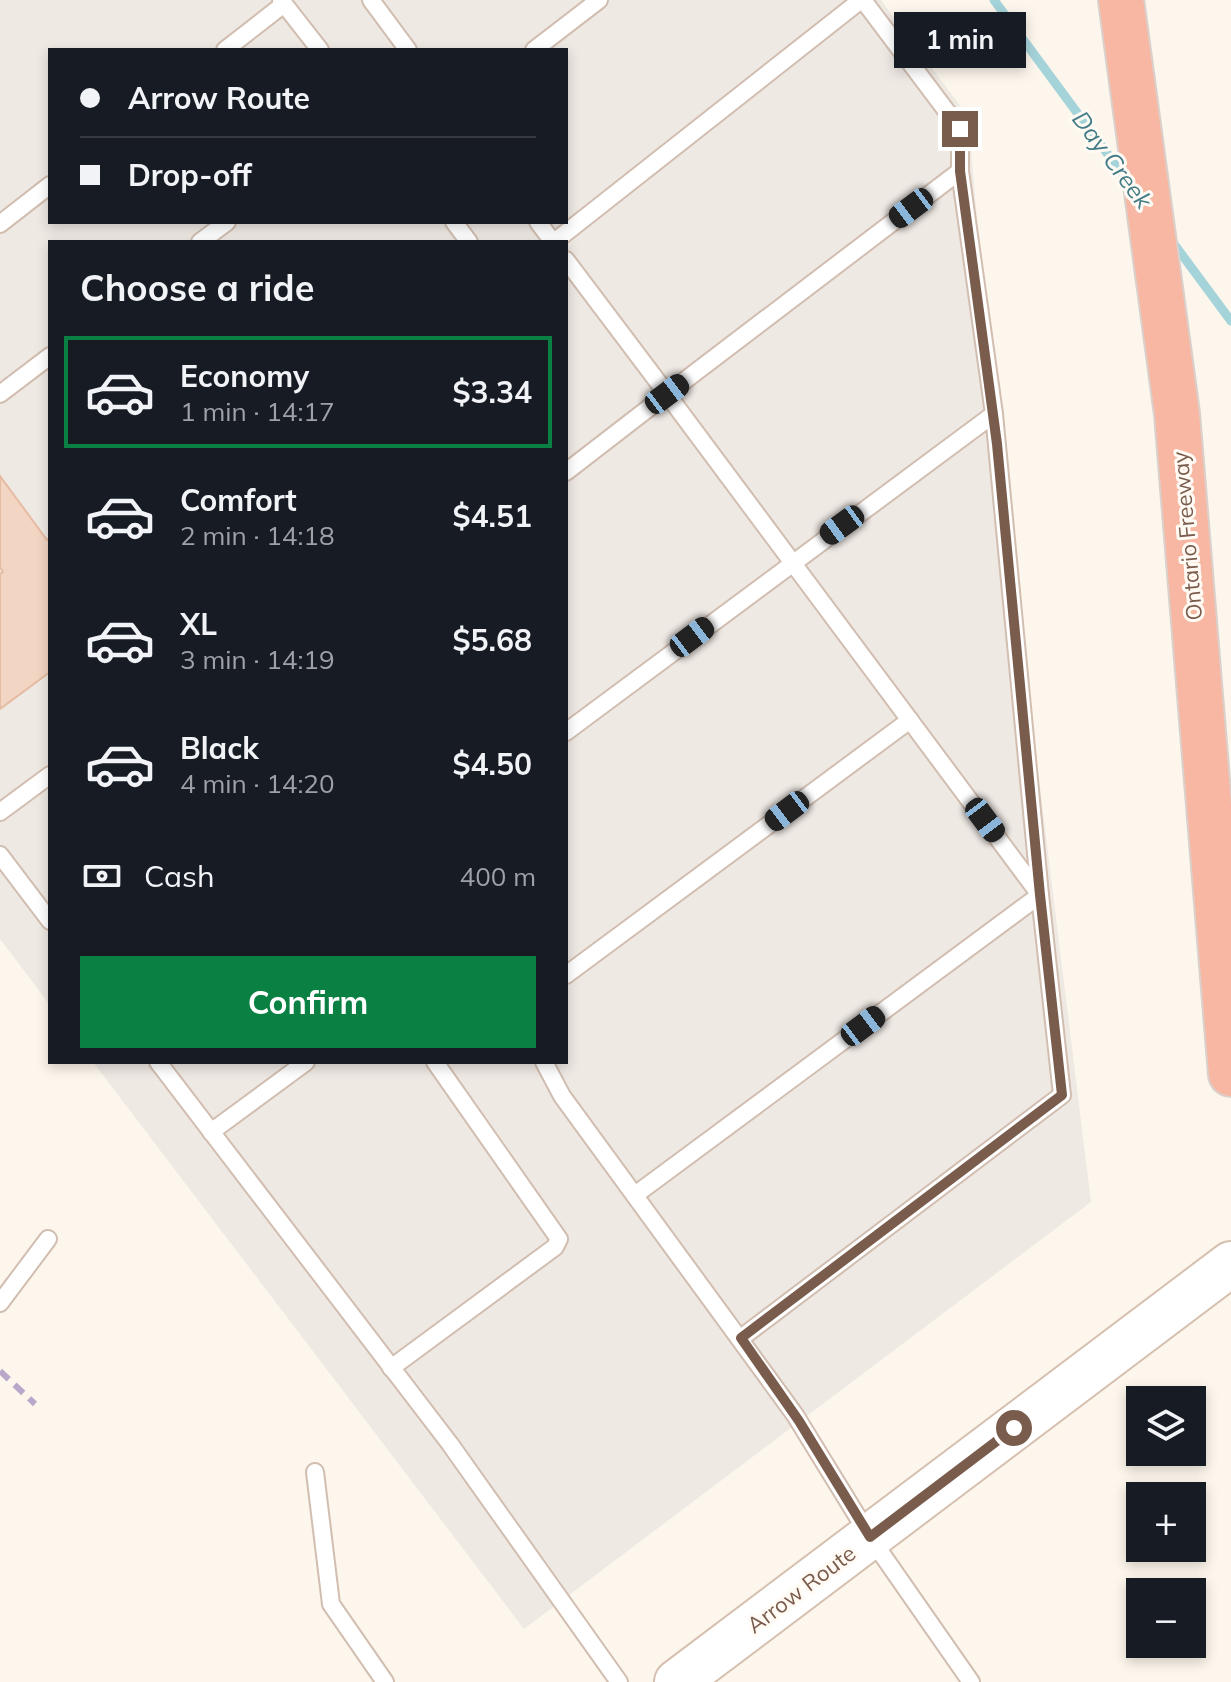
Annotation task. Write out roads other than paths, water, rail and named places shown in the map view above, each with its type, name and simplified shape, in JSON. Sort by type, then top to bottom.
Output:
[{"type":"highway","name":"Ontario Freeway","points":[[1121,0],[1177,414],[1231,1074]]},
{"type":"main road","name":"Arrow Route","points":[[677,1682],[1231,1264]]},
{"type":"lane","points":[[371,0],[407,48]]},
{"type":"lane","points":[[537,48],[599,0]]},
{"type":"lane","points":[[556,240],[862,0],[960,129],[960,171],[994,414],[1062,1095],[741,1338]]},
{"type":"lane","points":[[227,48],[283,2],[318,48]]},
{"type":"lane","points":[[568,470],[960,171]]},
{"type":"lane","points":[[0,224],[48,187]]},
{"type":"lane","points":[[203,240],[224,224]]},
{"type":"lane","points":[[568,263],[1040,895]]},
{"type":"lane","points":[[0,394],[48,358]]},
{"type":"lane","points":[[568,730],[994,414]]},
{"type":"lane","points":[[568,974],[910,720]]},
{"type":"lane","points":[[0,812],[48,776]]},
{"type":"lane","points":[[0,855],[48,918]]},
{"type":"lane","points":[[635,1195],[1040,895]]},
{"type":"lane","points":[[160,1064],[450,1444],[619,1682]]},
{"type":"lane","points":[[211,1132],[303,1064]]},
{"type":"lane","points":[[391,1368],[555,1247],[559,1239],[436,1064]]},
{"type":"lane","points":[[545,1064],[562,1096],[799,1421],[870,1537],[971,1682]]},
{"type":"lane","points":[[0,1303],[48,1239]]},
{"type":"lane","points":[[315,1472],[331,1604],[385,1682]]},
{"type":"waterway","name":"Day Creek","points":[[994,0],[1129,183]]},
{"type":"waterway","name":"Day Creek","points":[[1171,240],[1231,321]]},
{"type":"railway","points":[[0,1371],[35,1404]]}]
